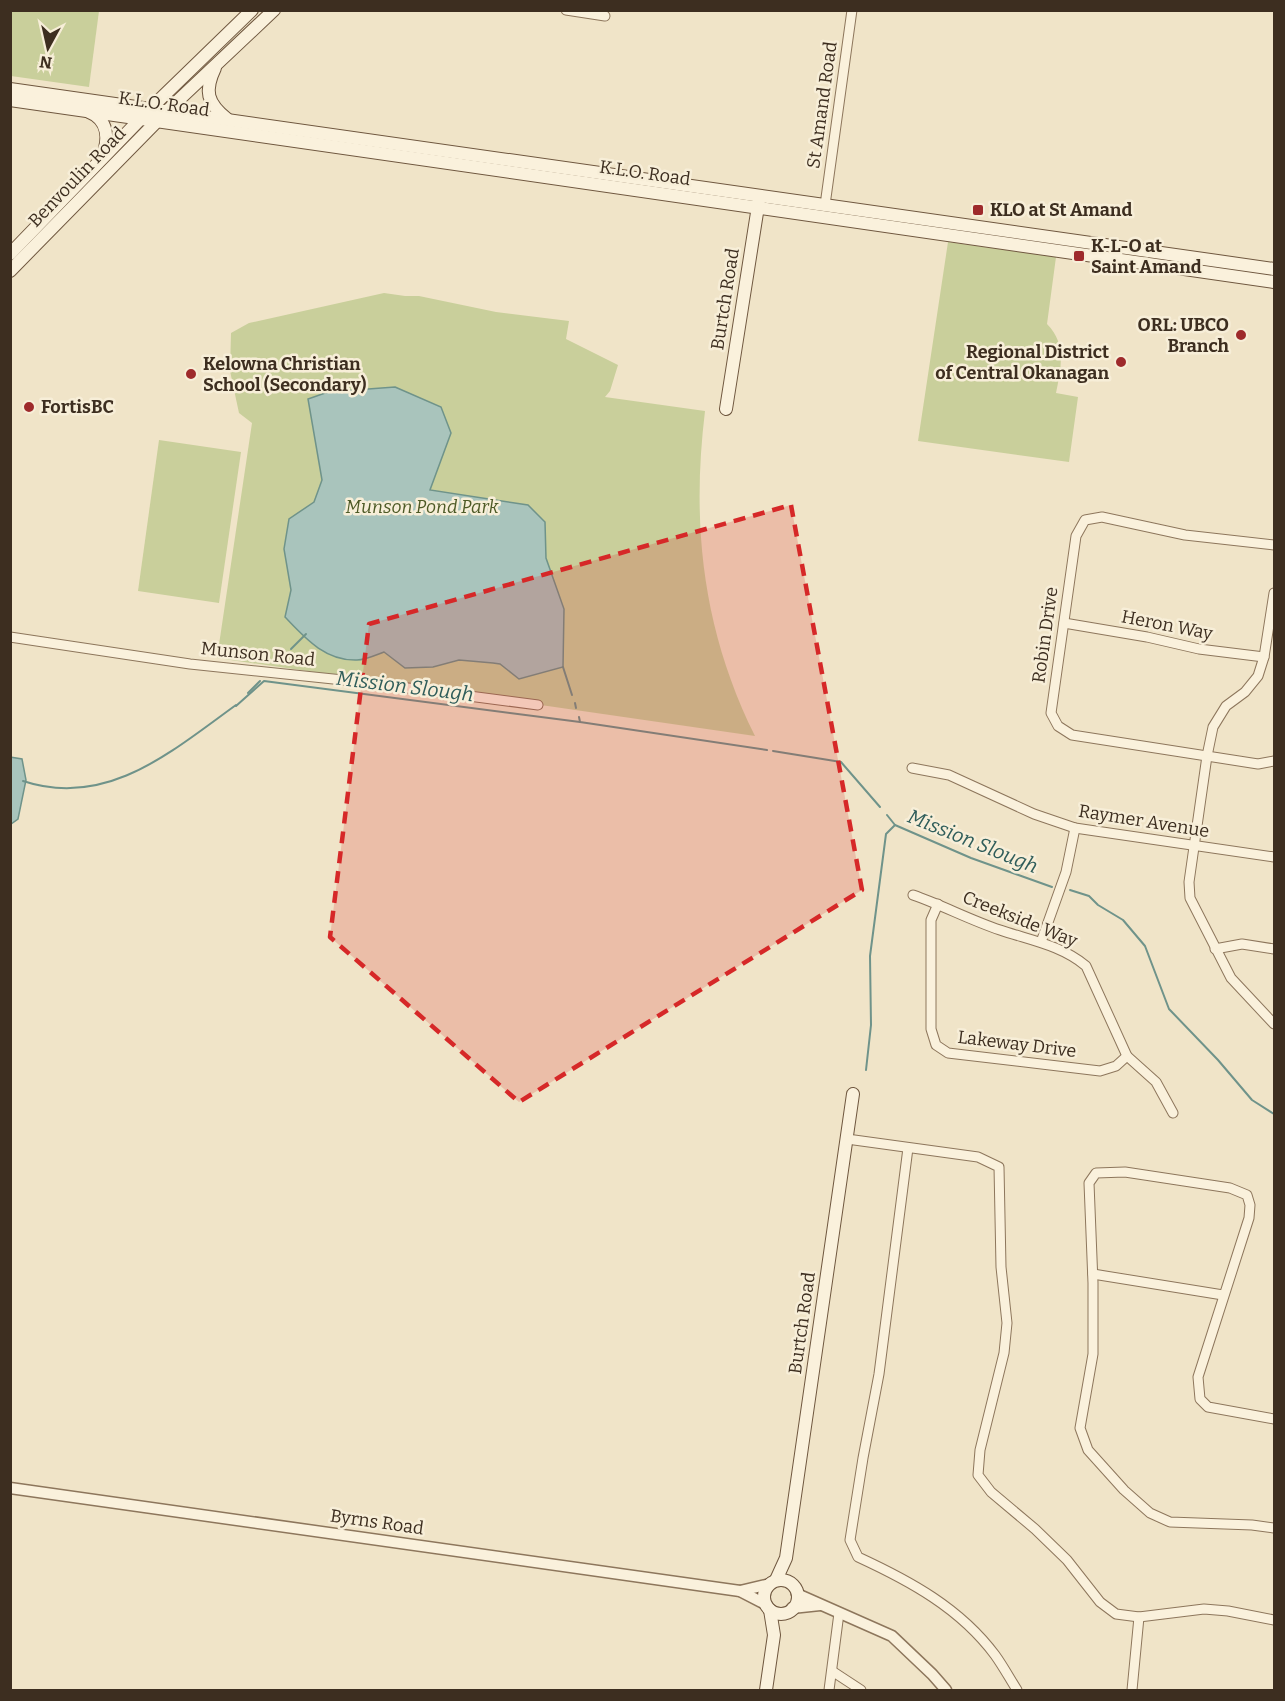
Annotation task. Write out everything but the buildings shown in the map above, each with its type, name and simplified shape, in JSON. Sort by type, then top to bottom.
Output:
[{"type":"main road","name":"Benvoulin Road","points":[[10,254],[143,119],[151,108],[252,10]]},
{"type":"main road","name":"Benvoulin Road","points":[[10,271],[167,111],[274,10]]},
{"type":"main road","points":[[217,64],[211,77],[209,95],[217,111],[227,119]]},
{"type":"main road","name":"K.L.O. Road","points":[[10,89],[227,119],[1275,282]]},
{"type":"main road","name":"K.L.O. Road","points":[[10,100],[759,201],[825,205],[1275,269]]},
{"type":"main road","points":[[85,111],[98,118],[106,132],[107,143],[101,162]]},
{"type":"main road","name":"Burtch Road","points":[[726,409],[759,201]]},
{"type":"main road","name":"Burtch Road","points":[[773,1582],[786,1558],[853,1094]]},
{"type":"main road","name":"Burtch Road","points":[[786,1558],[794,1588]]},
{"type":"main road","points":[[766,1690],[774,1635],[764,1594],[773,1582],[785,1580],[794,1588],[797,1600],[774,1635]]},
{"type":"main road","points":[[769,1608],[779,1614],[790,1610]]},
{"type":"street","points":[[566,10],[605,16]]},
{"type":"street","name":"St Amand Road","points":[[825,205],[852,10]]},
{"type":"street","name":"Robin Drive","points":[[1275,545],[1185,536],[1102,517],[1085,520],[1076,536],[1051,712],[1058,726],[1072,735],[1258,764],[1275,761]]},
{"type":"street","points":[[1275,593],[1264,657],[1258,676],[1245,692],[1226,706],[1213,727],[1189,882],[1190,898],[1231,978],[1275,1024]]},
{"type":"street","name":"Heron Way","points":[[1064,623],[1147,637],[1199,649],[1264,657]]},
{"type":"street","name":"Munson Road","points":[[10,637],[190,664],[353,680],[538,705]]},
{"type":"street","name":"Raymer Avenue","points":[[912,768],[949,775],[1034,814],[1075,828],[1275,858]]},
{"type":"street","points":[[1041,942],[1066,872],[1075,828]]},
{"type":"street","name":"Creekside Way","points":[[913,895],[998,930],[1041,942],[1074,956],[1086,966],[1127,1056],[1156,1083],[1173,1113]]},
{"type":"street","name":"Lakeway Drive","points":[[938,904],[931,920],[932,1029],[936,1045],[948,1053],[1100,1071],[1116,1066],[1127,1056]]},
{"type":"street","points":[[1215,949],[1242,944],[1275,949]]},
{"type":"street","points":[[847,1139],[978,1157],[999,1167],[1001,1267],[1007,1323],[999,1379],[980,1450],[978,1475],[991,1492],[1067,1560],[1100,1602],[1116,1614],[1139,1617],[1204,1609],[1275,1620]]},
{"type":"street","points":[[908,1148],[879,1374],[850,1540],[858,1557],[898,1575],[938,1599],[966,1624],[995,1654],[1017,1690]]},
{"type":"street","points":[[1275,1419],[1208,1407],[1200,1399],[1198,1377],[1249,1218],[1250,1205],[1247,1195],[1230,1188],[1125,1172],[1096,1173],[1089,1183],[1093,1274],[1093,1354],[1080,1428],[1088,1450],[1124,1490],[1150,1513],[1170,1522],[1275,1528]]},
{"type":"street","points":[[1093,1274],[1223,1295]]},
{"type":"street","name":"Byrns Road","points":[[10,1488],[740,1591],[769,1608]]},
{"type":"street","name":"Byrns Road","points":[[740,1591],[773,1582]]},
{"type":"street","points":[[794,1588],[820,1605],[892,1636],[946,1690]]},
{"type":"street","points":[[790,1610],[820,1605]]},
{"type":"street","points":[[829,1690],[839,1613]]},
{"type":"street","points":[[1132,1690],[1139,1617]]},
{"type":"street","points":[[832,1671],[861,1690]]},
{"type":"highlighted area","points":[[791,505],[862,890],[519,1102],[330,937],[369,624]]},
{"type":"green space","points":[[11,10],[99,11],[89,87],[11,76]]},
{"type":"green space","points":[[948,242],[1056,257],[1047,324],[1058,340],[1060,348],[1061,365],[1056,393],[1078,397],[1069,462],[918,441]]},
{"type":"green space","name":"Munson Pond Park","points":[[384,293],[419,296],[496,312],[569,321],[566,339],[618,365],[610,391],[605,397],[705,411],[700,496],[705,577],[723,657],[737,697],[755,736],[217,658],[252,423],[239,413],[230,371],[231,333],[249,323]]},
{"type":"green space","points":[[159,440],[241,452],[219,603],[138,591]]},
{"type":"water","points":[[395,387],[441,407],[451,433],[430,490],[528,505],[545,522],[546,558],[564,609],[563,667],[519,679],[500,664],[493,663],[459,660],[433,667],[405,668],[384,652],[363,659],[346,659],[335,657],[316,647],[285,617],[291,590],[284,549],[289,519],[314,502],[322,480],[308,399],[328,392]]},
{"type":"water","points":[[10,757],[22,759],[26,780],[18,819],[11,824]]},
{"type":"waterway","name":"Mission Slough","points":[[291,649],[306,634]]},
{"type":"waterway","name":"Mission Slough","points":[[563,667],[572,695]]},
{"type":"waterway","name":"Mission Slough","points":[[248,693],[260,681]]},
{"type":"waterway","name":"Mission Slough","points":[[236,706],[264,681],[580,722]]},
{"type":"waterway","name":"Mission Slough","points":[[575,703],[576,708]]},
{"type":"waterway","name":"Mission Slough","points":[[23,781],[54,788],[83,787],[110,781],[137,771],[163,757],[236,705]]},
{"type":"waterway","name":"Mission Slough","points":[[579,717],[580,722],[767,750]]},
{"type":"waterway","name":"Mission Slough","points":[[773,751],[841,762],[880,807]]},
{"type":"waterway","name":"Mission Slough","points":[[887,815],[895,825],[971,858],[1052,887]]},
{"type":"waterway","points":[[866,1070],[871,1025],[870,956],[886,834],[895,825]]},
{"type":"waterway","name":"Mission Slough","points":[[1070,890],[1089,896],[1098,905],[1123,920],[1145,946],[1169,1009],[1218,1060],[1252,1100],[1274,1114]]},
{"type":"place","name":"KLO at St Amand","points":[[978,210]]},
{"type":"place","name":"K-L-O at Saint Amand","points":[[1079,256]]},
{"type":"place","name":"ORL: UBCO Branch","points":[[1241,335]]},
{"type":"place","name":"Regional District of Central Okanagan","points":[[1121,362]]},
{"type":"place","name":"Kelowna Christian School (Secondary)","points":[[191,374]]},
{"type":"place","name":"FortisBC","points":[[29,407]]}]
